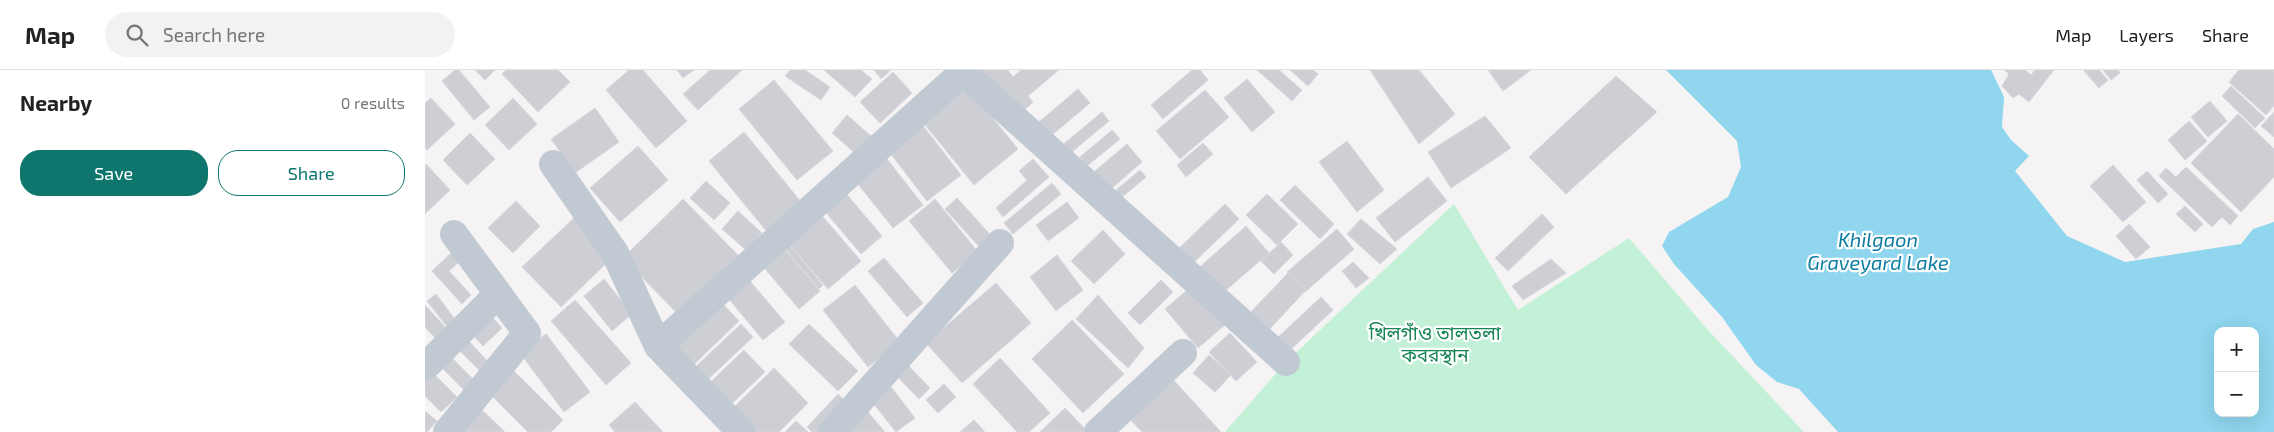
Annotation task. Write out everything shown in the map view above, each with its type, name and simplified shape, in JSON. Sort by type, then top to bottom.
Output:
[{"type":"street","points":[[658,346],[963,72],[1287,362]]},
{"type":"street","points":[[553,164],[615,253],[658,346],[741,432]]},
{"type":"street","points":[[447,432],[527,333],[454,234]]},
{"type":"street","points":[[832,432],[1000,243]]},
{"type":"street","points":[[425,367],[498,294]]},
{"type":"street","points":[[1098,432],[1183,353]]},
{"type":"green space","name":"খিলগাঁও তালতলা কবরস্থান","points":[[1454,204],[1518,310],[1629,238],[1708,330],[1804,432],[1225,432],[1286,362]]},
{"type":"water","name":"Khilgaon Graveyard Lake","points":[[1666,70],[1991,70],[2004,97],[2002,127],[2011,140],[2029,156],[2015,171],[2067,236],[2125,262],[2241,244],[2253,229],[2274,222],[2274,432],[1838,432],[1799,389],[1777,382],[1756,365],[1722,317],[1674,264],[1662,246],[1669,232],[1728,197],[1741,167],[1737,141]]},
{"type":"building","points":[[455,70],[459,70],[490,107],[474,120],[442,81]]},
{"type":"building","points":[[475,70],[495,70],[485,80]]},
{"type":"building","points":[[506,70],[558,70],[570,82],[538,112],[502,74]]},
{"type":"building","points":[[629,70],[643,70],[687,121],[656,148],[606,90]]},
{"type":"building","points":[[677,70],[694,70],[683,78]]},
{"type":"building","points":[[710,70],[742,70],[698,110],[683,94]]},
{"type":"building","points":[[790,70],[805,70],[830,87],[821,100],[785,76]]},
{"type":"building","points":[[824,70],[861,70],[872,79],[855,97]]},
{"type":"building","points":[[874,70],[891,70],[881,79]]},
{"type":"building","points":[[975,70],[1008,70],[1013,77],[1021,70],[1059,70],[1028,96],[1033,102],[1015,119]]},
{"type":"building","points":[[1192,70],[1200,70],[1208,80],[1163,119],[1151,105]]},
{"type":"building","points":[[1257,70],[1279,70],[1302,90],[1292,101]]},
{"type":"building","points":[[1290,70],[1313,70],[1318,74],[1308,86]]},
{"type":"building","points":[[1370,70],[1419,70],[1455,114],[1419,144]]},
{"type":"building","points":[[1488,70],[1531,70],[1503,91]]},
{"type":"building","points":[[2004,70],[2025,70],[2031,75],[2035,70],[2054,70],[2029,102],[2019,94],[2013,98],[2002,86],[2009,74]]},
{"type":"building","points":[[2085,70],[2099,70],[2108,80],[2099,88]]},
{"type":"building","points":[[2103,70],[2118,70],[2120,73],[2111,80]]},
{"type":"building","points":[[2239,70],[2274,70],[2274,106],[2266,115],[2229,82]]},
{"type":"building","points":[[893,72],[912,93],[880,123],[860,102]]},
{"type":"building","points":[[1616,76],[1657,112],[1566,194],[1529,157]]},
{"type":"building","points":[[1247,79],[1275,112],[1252,132],[1224,98]]},
{"type":"building","points":[[774,80],[833,151],[797,180],[739,109]]},
{"type":"building","points":[[962,80],[1018,149],[974,185],[918,116]]},
{"type":"building","points":[[2231,86],[2265,118],[2255,128],[2222,96]]},
{"type":"building","points":[[1078,89],[1090,103],[1039,146],[1027,132]]},
{"type":"building","points":[[1205,90],[1229,117],[1180,159],[1156,131]]},
{"type":"building","points":[[431,98],[455,124],[427,150],[425,148],[425,103]]},
{"type":"building","points":[[513,98],[537,124],[509,150],[485,125]]},
{"type":"building","points":[[2210,101],[2227,121],[2208,137],[2191,117]]},
{"type":"building","points":[[595,108],[619,142],[575,173],[551,139]]},
{"type":"building","points":[[1102,112],[1109,121],[1060,162],[1053,153]]},
{"type":"building","points":[[2274,112],[2274,137],[2261,126]]},
{"type":"building","points":[[2238,114],[2274,149],[2274,177],[2241,212],[2191,163]]},
{"type":"building","points":[[847,115],[872,137],[856,154],[832,133]]},
{"type":"building","points":[[1485,116],[1511,148],[1451,188],[1428,152]]},
{"type":"building","points":[[2189,121],[2207,141],[2185,160],[2168,140]]},
{"type":"building","points":[[921,123],[961,175],[927,201],[887,149]]},
{"type":"building","points":[[1112,130],[1120,139],[1087,166],[1080,157]]},
{"type":"building","points":[[744,132],[802,203],[767,232],[709,161]]},
{"type":"building","points":[[470,133],[495,159],[467,185],[443,160]]},
{"type":"building","points":[[1347,141],[1384,190],[1357,212],[1319,162]]},
{"type":"building","points":[[1203,143],[1213,154],[1186,177],[1177,165]]},
{"type":"building","points":[[1127,144],[1142,162],[1104,195],[1089,176]]},
{"type":"building","points":[[638,146],[668,180],[620,222],[590,188]]},
{"type":"building","points":[[880,150],[923,205],[893,228],[850,174]]},
{"type":"building","points":[[1033,159],[1049,177],[1003,217],[996,208],[1027,180],[1019,171]]},
{"type":"building","points":[[425,165],[450,190],[425,214]]},
{"type":"building","points":[[2113,165],[2146,202],[2123,222],[2090,186]]},
{"type":"building","points":[[2186,167],[2238,216],[2230,225],[2222,217],[2212,227],[2159,176],[2166,168],[2176,177]]},
{"type":"building","points":[[1140,170],[1146,177],[1103,213],[1097,206]]},
{"type":"building","points":[[2147,171],[2168,194],[2158,203],[2137,180]]},
{"type":"building","points":[[1428,177],[1447,201],[1395,242],[1376,218]]},
{"type":"building","points":[[706,181],[730,203],[714,220],[690,198]]},
{"type":"building","points":[[1052,183],[1061,194],[1013,234],[1004,223]]},
{"type":"building","points":[[1295,185],[1334,224],[1320,239],[1280,200]]},
{"type":"building","points":[[844,191],[882,236],[861,254],[823,209]]},
{"type":"building","points":[[1267,194],[1298,224],[1277,245],[1246,215]]},
{"type":"building","points":[[957,198],[995,240],[983,251],[945,209]]},
{"type":"building","points":[[683,199],[738,255],[677,313],[623,258]]},
{"type":"building","points":[[935,199],[978,252],[952,273],[909,221]]},
{"type":"building","points":[[516,201],[540,226],[513,253],[488,228]]},
{"type":"building","points":[[1067,202],[1079,218],[1048,241],[1036,225]]},
{"type":"building","points":[[1225,204],[1239,219],[1187,269],[1173,254]]},
{"type":"building","points":[[2185,206],[2203,224],[2195,232],[2176,214]]},
{"type":"building","points":[[738,211],[762,233],[746,250],[722,229]]},
{"type":"building","points":[[818,211],[861,261],[828,289],[785,239]]},
{"type":"building","points":[[1542,214],[1554,227],[1508,271],[1495,258]]},
{"type":"building","points":[[575,217],[614,256],[561,307],[522,267]]},
{"type":"building","points":[[1361,219],[1397,249],[1380,264],[1347,234]]},
{"type":"building","points":[[2129,224],[2150,247],[2136,259],[2116,236]]},
{"type":"building","points":[[1246,226],[1269,253],[1217,298],[1194,272]]},
{"type":"building","points":[[1337,229],[1354,249],[1304,293],[1287,272]]},
{"type":"building","points":[[1103,230],[1125,254],[1094,284],[1071,261]]},
{"type":"building","points":[[1281,242],[1293,255],[1274,274],[1261,261]]},
{"type":"building","points":[[788,243],[823,285],[819,289],[784,247]]},
{"type":"building","points":[[782,246],[820,291],[799,309],[761,264]]},
{"type":"building","points":[[451,253],[459,262],[449,271],[471,295],[462,304],[432,271]]},
{"type":"building","points":[[1057,255],[1083,290],[1056,311],[1030,277]]},
{"type":"building","points":[[884,258],[923,303],[907,317],[868,271]]},
{"type":"building","points":[[1551,259],[1566,273],[1523,300],[1512,286]]},
{"type":"building","points":[[1353,262],[1369,278],[1356,288],[1342,271]]},
{"type":"building","points":[[743,273],[785,322],[763,340],[722,291]]},
{"type":"building","points":[[1288,273],[1306,290],[1266,333],[1247,316]]},
{"type":"building","points":[[604,279],[632,314],[612,331],[584,296]]},
{"type":"building","points":[[1161,280],[1173,292],[1140,325],[1128,313]]},
{"type":"building","points":[[996,283],[1031,323],[962,383],[926,343]]},
{"type":"building","points":[[855,285],[900,342],[868,367],[823,310]]},
{"type":"building","points":[[1193,285],[1226,324],[1198,348],[1165,309]]},
{"type":"building","points":[[436,294],[460,326],[452,333],[427,301]]},
{"type":"building","points":[[1098,295],[1144,348],[1128,368],[1076,319]]},
{"type":"building","points":[[1321,297],[1333,310],[1287,353],[1275,340]]},
{"type":"building","points":[[575,300],[631,363],[606,385],[551,321]]},
{"type":"building","points":[[719,300],[739,321],[687,371],[667,350]]},
{"type":"building","points":[[425,305],[447,329],[436,339],[425,327]]},
{"type":"building","points":[[489,313],[502,328],[483,346],[469,331]]},
{"type":"building","points":[[1072,320],[1124,374],[1083,413],[1032,359]]},
{"type":"building","points":[[741,324],[753,337],[702,385],[690,372]]},
{"type":"building","points":[[809,324],[858,371],[838,391],[789,344]]},
{"type":"building","points":[[1230,333],[1257,362],[1236,381],[1209,352]]},
{"type":"building","points":[[546,334],[590,392],[564,412],[520,353]]},
{"type":"building","points":[[466,338],[491,365],[482,373],[456,347]]},
{"type":"building","points":[[744,350],[765,372],[720,415],[699,393]]},
{"type":"building","points":[[1209,355],[1231,375],[1215,392],[1193,373]]},
{"type":"building","points":[[452,358],[477,383],[467,393],[442,368]]},
{"type":"building","points":[[1000,358],[1050,413],[1029,432],[1017,432],[973,384]]},
{"type":"building","points":[[902,359],[930,388],[919,399],[891,370]]},
{"type":"building","points":[[511,368],[563,420],[551,432],[528,432],[487,391]]},
{"type":"building","points":[[774,368],[808,403],[779,432],[749,432],[729,412]]},
{"type":"building","points":[[432,372],[457,397],[441,412],[425,396],[425,379]]},
{"type":"building","points":[[1169,375],[1221,432],[1142,432],[1125,414]]},
{"type":"building","points":[[888,383],[915,418],[896,432],[869,398]]},
{"type":"building","points":[[944,384],[956,397],[938,413],[926,400]]},
{"type":"building","points":[[838,394],[849,404],[824,432],[812,432],[807,427]]},
{"type":"building","points":[[635,402],[663,432],[615,432],[609,425]]},
{"type":"building","points":[[862,405],[885,432],[847,432]]},
{"type":"building","points":[[1065,408],[1086,430],[1084,432],[1040,432]]},
{"type":"building","points":[[481,409],[505,432],[458,432]]},
{"type":"building","points":[[425,411],[437,421],[427,432],[425,432]]},
{"type":"building","points":[[974,420],[985,432],[960,432]]},
{"type":"building","points":[[796,421],[808,432],[785,432]]}]
